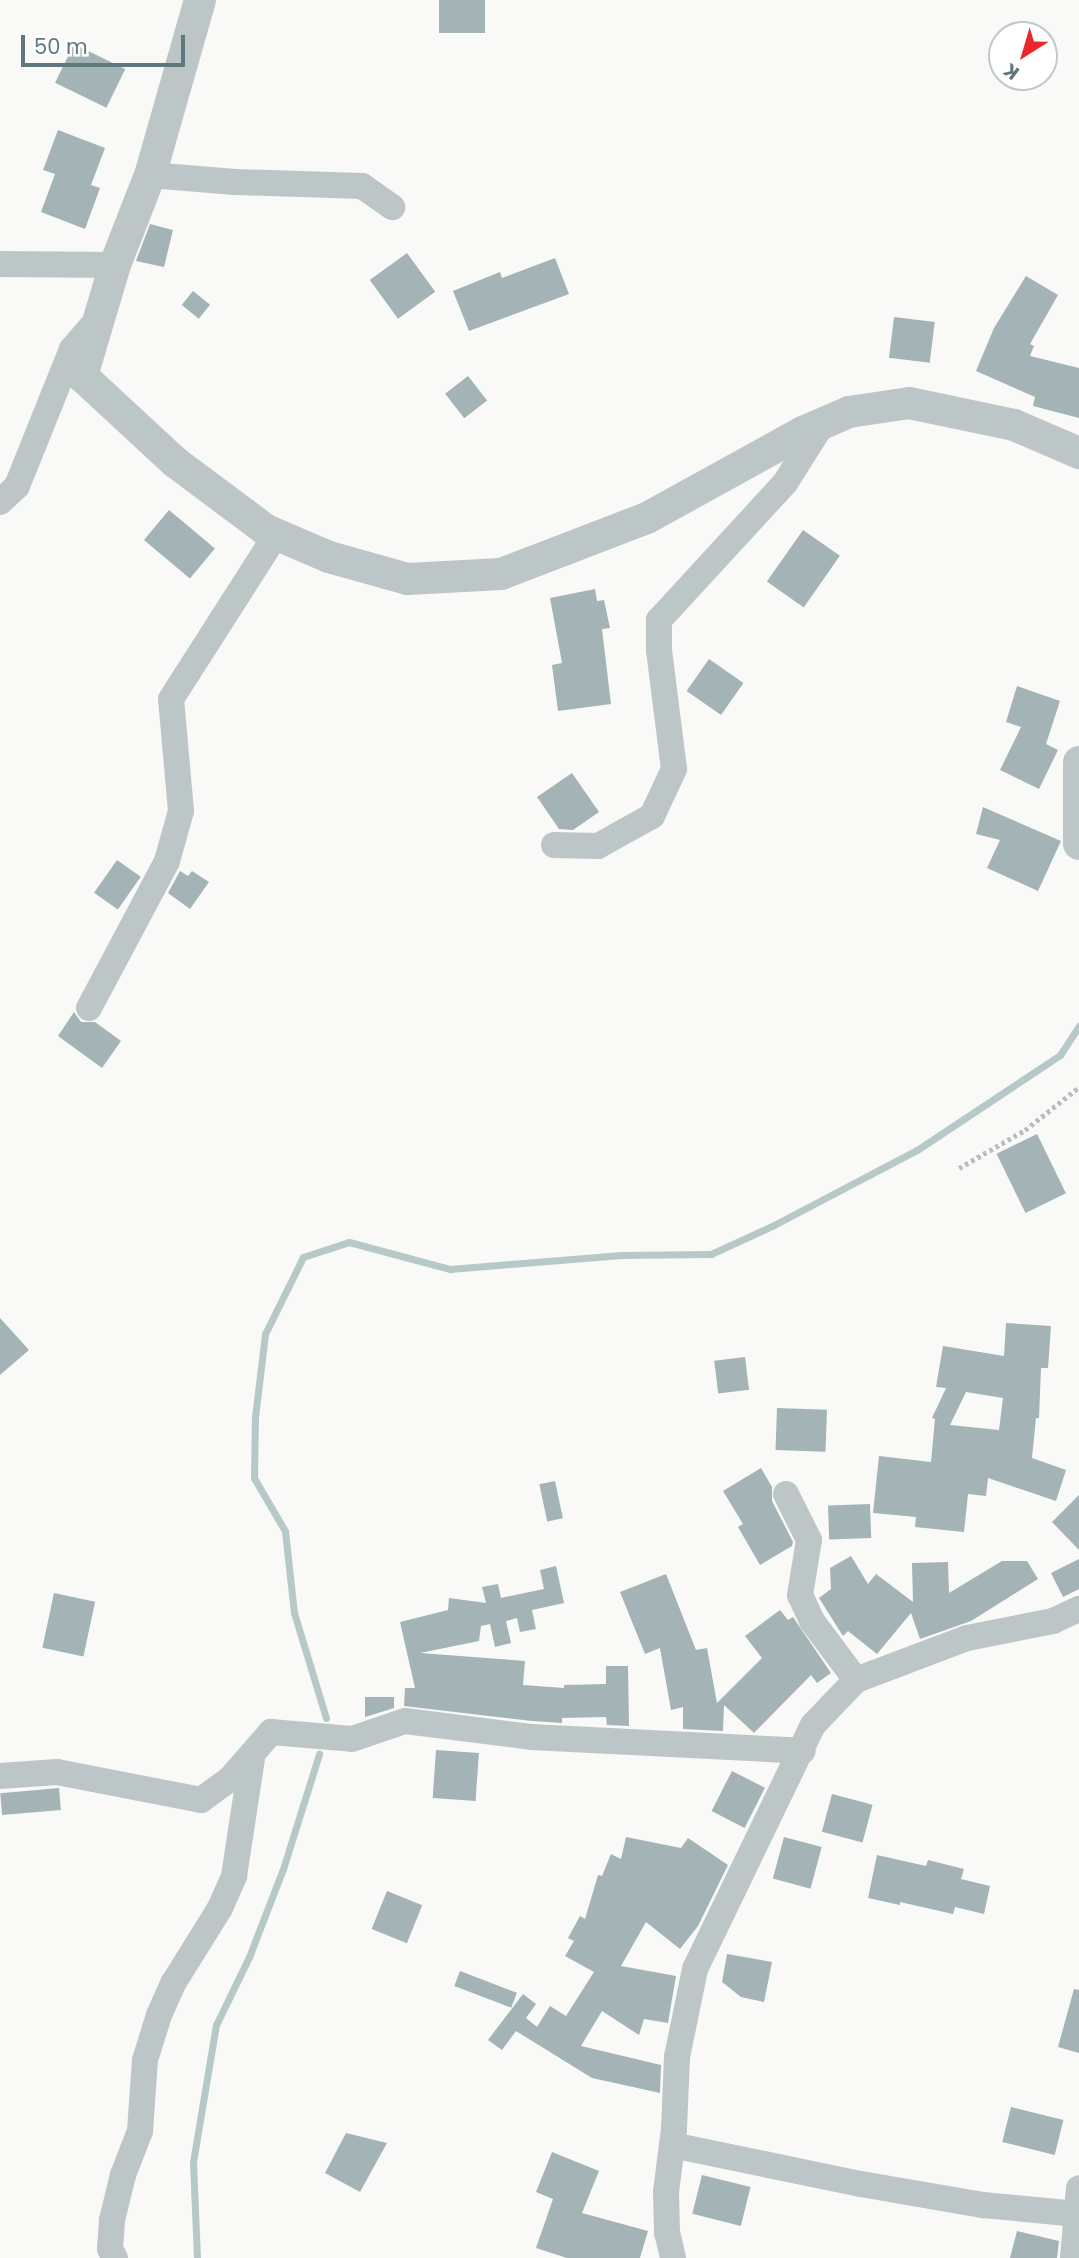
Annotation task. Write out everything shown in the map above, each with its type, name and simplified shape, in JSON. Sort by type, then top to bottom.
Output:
[{"type":"street","points":[[200,0],[150,175],[95,323],[82,376],[175,462],[276,535],[329,557],[408,579],[501,574],[647,518],[823,423],[849,412],[909,403],[1014,425],[1079,453]]},
{"type":"street","points":[[150,175],[235,182],[362,186],[392,207]]},
{"type":"street","points":[[0,264],[115,265]]},
{"type":"street","points":[[0,502],[17,486],[72,349],[95,323]]},
{"type":"street","points":[[554,845],[598,846],[652,816],[674,769],[659,650],[659,620],[785,483],[823,423]]},
{"type":"street","points":[[89,1008],[166,861],[181,811],[171,699],[276,535]]},
{"type":"street","points":[[1079,762],[1079,844]]},
{"type":"street","points":[[786,1494],[809,1540],[800,1595],[812,1620],[856,1680]]},
{"type":"street","points":[[673,2258],[667,2234],[666,2192],[672,2146],[677,2057],[695,1969],[803,1751],[813,1725],[856,1680],[967,1638],[1053,1621],[1079,1609]]},
{"type":"street","points":[[0,1776],[57,1772],[201,1800],[229,1780],[252,1758],[271,1732],[352,1738],[405,1721],[531,1737],[803,1751]]},
{"type":"street","points":[[115,2258],[110,2249],[111,2220],[139,2131],[145,2060],[159,2015],[174,1982],[220,1908],[234,1876],[252,1758]]},
{"type":"street","points":[[672,2146],[942,2198],[1078,2214]]},
{"type":"street","points":[[1073,2258],[1079,2188]]},
{"type":"path","points":[[959,1168],[1025,1130],[1079,1087]]},
{"type":"building","points":[[439,0],[485,0],[485,33],[439,33]]},
{"type":"building","points":[[74,44],[125,69],[106,108],[55,83]]},
{"type":"building","points":[[58,130],[105,148],[91,185],[100,188],[85,229],[41,212],[55,174],[43,170]]},
{"type":"building","points":[[150,224],[173,230],[164,267],[136,261]]},
{"type":"building","points":[[407,253],[435,292],[398,319],[370,280]]},
{"type":"building","points":[[555,258],[569,294],[469,331],[453,291],[500,272],[502,278]]},
{"type":"building","points":[[1026,276],[1058,295],[1030,344],[1034,346],[1030,356],[1079,368],[1079,418],[1033,406],[1035,397],[976,371],[994,328]]},
{"type":"building","points":[[193,291],[210,305],[199,319],[182,305]]},
{"type":"building","points":[[894,317],[935,322],[930,363],[889,358]]},
{"type":"building","points":[[468,376],[487,400],[464,418],[445,394]]},
{"type":"building","points":[[169,510],[215,549],[190,578],[144,540]]},
{"type":"building","points":[[803,530],[840,556],[804,607],[767,582]]},
{"type":"building","points":[[595,589],[597,601],[604,600],[610,628],[602,629],[611,704],[558,711],[552,665],[562,663],[550,598]]},
{"type":"building","points":[[709,659],[743,683],[721,715],[687,691]]},
{"type":"building","points":[[1017,686],[1060,701],[1046,744],[1058,750],[1039,789],[1000,770],[1021,727],[1006,722]]},
{"type":"building","points":[[572,773],[599,812],[573,830],[559,829],[537,797]]},
{"type":"building","points":[[983,807],[1061,841],[1038,891],[987,868],[1000,840],[976,834]]},
{"type":"building","points":[[117,860],[141,877],[118,909],[94,893]]},
{"type":"building","points":[[180,871],[188,876],[192,871],[209,882],[190,909],[168,893]]},
{"type":"building","points":[[74,1012],[81,1022],[95,1022],[121,1041],[102,1068],[58,1036]]},
{"type":"building","points":[[1037,1134],[1066,1193],[1025,1213],[997,1154]]},
{"type":"building","points":[[0,1318],[29,1350],[0,1375]]},
{"type":"building","points":[[1006,1323],[1051,1326],[1048,1368],[1041,1368],[1039,1418],[1036,1418],[1032,1458],[1066,1470],[1056,1501],[988,1478],[986,1496],[968,1494],[964,1532],[915,1527],[916,1517],[873,1513],[879,1456],[931,1462],[935,1419],[932,1418],[946,1388],[936,1387],[943,1346],[1004,1356]],"holes":[[[966,1392],[1003,1398],[999,1430],[950,1425]]]},
{"type":"building","points":[[745,1357],[749,1390],[718,1394],[714,1361]]},
{"type":"building","points":[[777,1408],[827,1410],[826,1452],[776,1450]]},
{"type":"building","points":[[761,1468],[772,1487],[772,1501],[793,1542],[792,1546],[760,1565],[738,1527],[743,1524],[723,1491]]},
{"type":"building","points":[[555,1481],[563,1518],[547,1521],[539,1484]]},
{"type":"building","points":[[1079,1495],[1079,1550],[1052,1522]]},
{"type":"building","points":[[870,1504],[871,1538],[829,1539],[828,1505]]},
{"type":"building","points":[[851,1556],[868,1584],[876,1574],[913,1602],[912,1563],[948,1562],[949,1593],[1002,1561],[1027,1561],[1038,1579],[971,1621],[920,1639],[911,1613],[877,1654],[848,1631],[843,1636],[819,1598],[831,1589],[830,1568]]},
{"type":"building","points":[[1079,1559],[1079,1589],[1063,1597],[1051,1573]]},
{"type":"building","points":[[556,1566],[564,1603],[532,1610],[536,1629],[520,1632],[517,1618],[506,1621],[511,1643],[495,1647],[490,1624],[481,1626],[479,1641],[420,1653],[525,1661],[523,1685],[564,1688],[564,1685],[606,1684],[606,1666],[628,1666],[629,1726],[607,1725],[606,1717],[562,1718],[562,1723],[404,1706],[405,1688],[415,1688],[400,1622],[448,1610],[449,1598],[486,1603],[482,1587],[498,1584],[501,1598],[544,1589],[540,1570]]},
{"type":"building","points":[[666,1574],[696,1650],[707,1648],[717,1703],[762,1658],[745,1636],[780,1610],[788,1620],[793,1617],[831,1673],[817,1683],[811,1675],[754,1733],[724,1705],[723,1731],[683,1729],[683,1707],[671,1710],[660,1648],[645,1654],[620,1592]]},
{"type":"building","points":[[54,1593],[95,1602],[83,1657],[42,1648]]},
{"type":"building","points":[[365,1697],[394,1697],[394,1708],[365,1717]]},
{"type":"building","points":[[436,1750],[479,1753],[476,1801],[433,1798]]},
{"type":"building","points":[[732,1771],[765,1788],[745,1828],[712,1811]]},
{"type":"building","points":[[59,1788],[61,1810],[2,1815],[0,1793]]},
{"type":"building","points":[[832,1794],[873,1805],[862,1843],[822,1832]]},
{"type":"building","points":[[626,1837],[681,1848],[688,1838],[728,1865],[698,1926],[680,1949],[646,1922],[621,1966],[676,1976],[668,2023],[644,2019],[639,2035],[602,2011],[581,2046],[661,2065],[660,2093],[592,2078],[516,2031],[502,2050],[488,2040],[523,1994],[536,2004],[526,2018],[537,2027],[550,2006],[566,2016],[594,1972],[565,1956],[574,1941],[568,1938],[580,1916],[585,1919],[598,1875],[602,1876],[611,1854],[621,1859]]},
{"type":"building","points":[[784,1837],[822,1847],[811,1889],[773,1879]]},
{"type":"building","points":[[877,1855],[926,1866],[928,1860],[964,1869],[961,1879],[990,1886],[984,1914],[955,1907],[953,1914],[868,1898]]},
{"type":"building","points":[[387,1891],[422,1905],[407,1943],[372,1929]]},
{"type":"building","points":[[727,1954],[772,1962],[764,2002],[741,1997],[722,1982]]},
{"type":"building","points":[[460,1971],[517,1993],[511,2008],[454,1986]]},
{"type":"building","points":[[1074,1989],[1079,1990],[1079,2053],[1058,2047]]},
{"type":"building","points":[[1011,2107],[1063,2120],[1055,2155],[1002,2142]]},
{"type":"building","points":[[346,2133],[387,2143],[360,2192],[325,2173]]},
{"type":"building","points":[[552,2152],[599,2171],[582,2213],[648,2231],[640,2258],[567,2258],[536,2248],[553,2199],[536,2192]]},
{"type":"building","points":[[702,2175],[751,2187],[741,2226],[692,2214]]},
{"type":"building","points":[[1017,2231],[1059,2241],[1057,2258],[1010,2258]]},
{"type":"waterway","points":[[326,1718],[294,1613],[285,1531],[254,1478],[255,1417],[265,1334],[303,1257],[349,1242],[450,1269],[621,1255],[711,1254],[774,1225],[917,1150],[1060,1055],[1079,1026]]},
{"type":"waterway","points":[[197,2258],[193,2162],[216,2025],[249,1957],[283,1869],[319,1754]]}]
